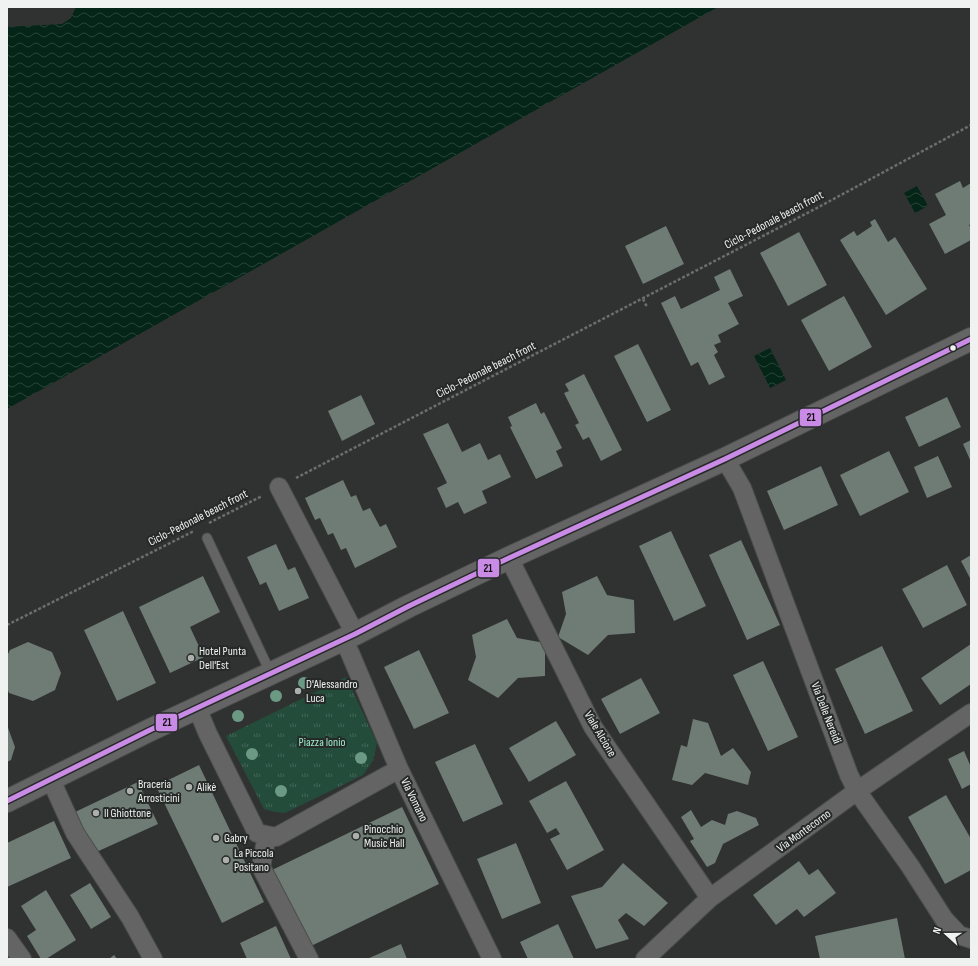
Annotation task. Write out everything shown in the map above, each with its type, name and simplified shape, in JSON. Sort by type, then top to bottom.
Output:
[{"type":"street","points":[[7,800],[51,780],[150,730],[349,637],[409,606],[510,558],[725,459],[971,339]]},
{"type":"street","name":"Via Delle Nereidi","points":[[725,459],[742,488],[849,775],[857,791],[910,866],[944,919],[959,935],[971,939]]},
{"type":"street","name":"Via Vomano","points":[[279,487],[349,637],[350,653],[399,769],[492,959]]},
{"type":"street","name":"Viale Alcione","points":[[510,558],[593,727],[710,898]]},
{"type":"street","points":[[197,708],[208,734],[257,833],[276,837],[399,769]]},
{"type":"street","name":"Via Montecorno","points":[[645,959],[710,898],[857,791],[971,713]]},
{"type":"street","points":[[51,780],[75,833],[130,917],[153,959]]},
{"type":"street","points":[[267,835],[260,867],[308,959]]},
{"type":"street","points":[[7,938],[22,959]]},
{"type":"lane","points":[[207,538],[271,674]]},
{"type":"path","name":"Ciclo-Pedonale beach front","points":[[202,526],[815,210],[971,125]]},
{"type":"path","points":[[643,299],[647,307]]},
{"type":"path","name":"Ciclo-Pedonale beach front","points":[[7,625],[195,530]]},
{"type":"green space","name":"Piazza Ionio","points":[[346,677],[377,743],[373,761],[363,775],[285,813],[264,809],[226,736]]},
{"type":"water","points":[[7,7],[718,7],[7,409]]},
{"type":"water","points":[[917,186],[928,206],[915,213],[904,193]]},
{"type":"water","points":[[770,348],[786,380],[770,388],[754,356]]},
{"type":"pier","points":[[7,7],[76,7],[71,18],[62,24],[7,27]]},
{"type":"building","points":[[960,181],[963,188],[971,183],[971,224],[969,225],[971,229],[971,240],[945,254],[929,224],[946,215],[935,194]]},
{"type":"building","points":[[875,219],[888,242],[895,237],[927,289],[886,315],[840,240],[854,231],[857,236],[872,226],[870,222]]},
{"type":"building","points":[[666,226],[684,264],[643,284],[625,246]]},
{"type":"building","points":[[799,232],[827,285],[788,306],[760,253]]},
{"type":"building","points":[[730,269],[743,296],[728,303],[739,324],[718,335],[721,342],[714,345],[718,352],[714,355],[725,377],[709,385],[698,362],[691,366],[661,303],[675,296],[681,309],[720,290],[714,277]]},
{"type":"building","points":[[844,296],[872,347],[829,371],[801,320]]},
{"type":"building","points":[[638,344],[671,410],[647,422],[614,356]]},
{"type":"building","points":[[584,374],[622,450],[601,461],[589,437],[583,440],[575,425],[579,423],[564,393],[569,391],[565,384]]},
{"type":"building","points":[[361,395],[375,424],[342,441],[328,411]]},
{"type":"building","points":[[947,397],[961,427],[919,447],[905,417]]},
{"type":"building","points":[[536,403],[541,414],[544,412],[562,448],[556,451],[563,466],[536,479],[510,427],[512,426],[508,417]]},
{"type":"building","points":[[448,423],[462,452],[480,443],[488,460],[500,454],[511,477],[482,491],[487,503],[464,514],[458,502],[446,508],[437,488],[447,483],[423,434]]},
{"type":"building","points":[[971,440],[971,462],[963,444]]},
{"type":"building","points":[[889,451],[909,492],[860,516],[840,475]]},
{"type":"building","points":[[938,456],[952,487],[927,498],[914,467]]},
{"type":"building","points":[[821,466],[838,505],[784,530],[767,491]]},
{"type":"building","points":[[343,480],[351,497],[356,495],[363,511],[370,508],[380,527],[386,524],[397,547],[355,568],[346,548],[341,550],[333,533],[328,535],[320,518],[315,520],[305,498]]},
{"type":"building","points":[[671,531],[706,606],[674,621],[639,546]]},
{"type":"building","points":[[741,540],[780,625],[747,640],[709,555]]},
{"type":"building","points":[[276,544],[288,570],[295,567],[309,598],[279,611],[266,582],[260,585],[247,557]]},
{"type":"building","points":[[971,555],[971,580],[961,561]]},
{"type":"building","points":[[947,565],[967,605],[923,628],[902,589]]},
{"type":"building","points":[[203,576],[220,612],[190,627],[204,657],[170,673],[139,607]]},
{"type":"building","points":[[597,576],[607,595],[634,600],[635,633],[608,635],[588,655],[558,637],[566,614],[562,592]]},
{"type":"building","points":[[123,611],[156,683],[117,701],[84,630]]},
{"type":"building","points":[[507,619],[517,638],[545,643],[545,676],[518,678],[498,698],[468,680],[476,657],[472,635]]},
{"type":"building","points":[[28,642],[52,652],[61,673],[55,690],[33,701],[9,693],[7,688],[7,656],[10,650]]},
{"type":"building","points":[[971,644],[971,684],[940,705],[921,678]]},
{"type":"building","points":[[882,646],[913,711],[865,734],[835,669]]},
{"type":"building","points":[[419,650],[449,713],[414,729],[384,667]]},
{"type":"building","points":[[763,661],[798,737],[768,751],[733,675]]},
{"type":"building","points":[[641,678],[660,713],[620,734],[601,699]]},
{"type":"building","points":[[693,719],[708,723],[721,756],[733,748],[751,772],[748,785],[705,773],[692,785],[672,780],[681,745],[687,747]]},
{"type":"building","points":[[556,721],[576,755],[529,782],[509,748]]},
{"type":"building","points":[[7,725],[15,747],[11,760],[7,762]]},
{"type":"building","points":[[475,744],[503,804],[463,822],[435,762]]},
{"type":"building","points":[[964,751],[971,767],[971,784],[962,789],[948,759]]},
{"type":"building","points":[[199,765],[264,902],[222,923],[156,786]]},
{"type":"building","points":[[566,781],[604,850],[567,870],[550,839],[560,834],[556,828],[547,833],[529,801]]},
{"type":"building","points":[[138,782],[158,824],[92,854],[73,813]]},
{"type":"building","points":[[946,795],[971,839],[971,870],[945,884],[908,817]]},
{"type":"building","points":[[402,807],[439,884],[309,947],[272,870]]},
{"type":"building","points":[[691,810],[701,827],[712,820],[725,825],[728,814],[737,811],[756,818],[759,825],[723,844],[715,863],[707,867],[690,841],[694,839],[681,817]]},
{"type":"building","points":[[54,821],[71,858],[7,887],[7,843]]},
{"type":"building","points":[[516,843],[541,903],[502,919],[477,859]]},
{"type":"building","points":[[799,861],[809,875],[818,869],[836,893],[804,917],[797,909],[776,925],[753,895]]},
{"type":"building","points":[[623,863],[668,903],[644,926],[626,913],[618,920],[629,939],[596,949],[571,896],[602,887]]},
{"type":"building","points":[[90,883],[111,917],[91,929],[70,895]]},
{"type":"building","points":[[46,890],[76,940],[46,959],[41,959],[27,936],[36,930],[21,906]]},
{"type":"building","points":[[897,918],[905,959],[820,959],[815,936]]},
{"type":"building","points":[[558,924],[574,959],[528,959],[520,942]]},
{"type":"building","points":[[276,926],[291,959],[247,959],[240,943]]},
{"type":"building","points":[[401,944],[407,959],[367,959]]},
{"type":"building","points":[[114,955],[117,959],[109,959]]},
{"type":"transit line","name":"21","points":[[7,801],[150,730],[355,634],[409,606],[509,558],[725,459],[971,339]]},
{"type":"place","name":"Hotel Punta Dell'Est","points":[[191,658]]},
{"type":"place","name":"D'Alessandro Luca","points":[[298,691]]},
{"type":"place","name":"Alikè","points":[[189,787]]},
{"type":"place","name":"Braceria Arrosticini","points":[[130,791]]},
{"type":"place","name":"Il Ghiottone","points":[[96,813]]},
{"type":"place","name":"Pinocchio Music Hall","points":[[356,836]]},
{"type":"place","name":"Gabry","points":[[216,838]]},
{"type":"place","name":"La Piccola Positano","points":[[226,860]]}]
